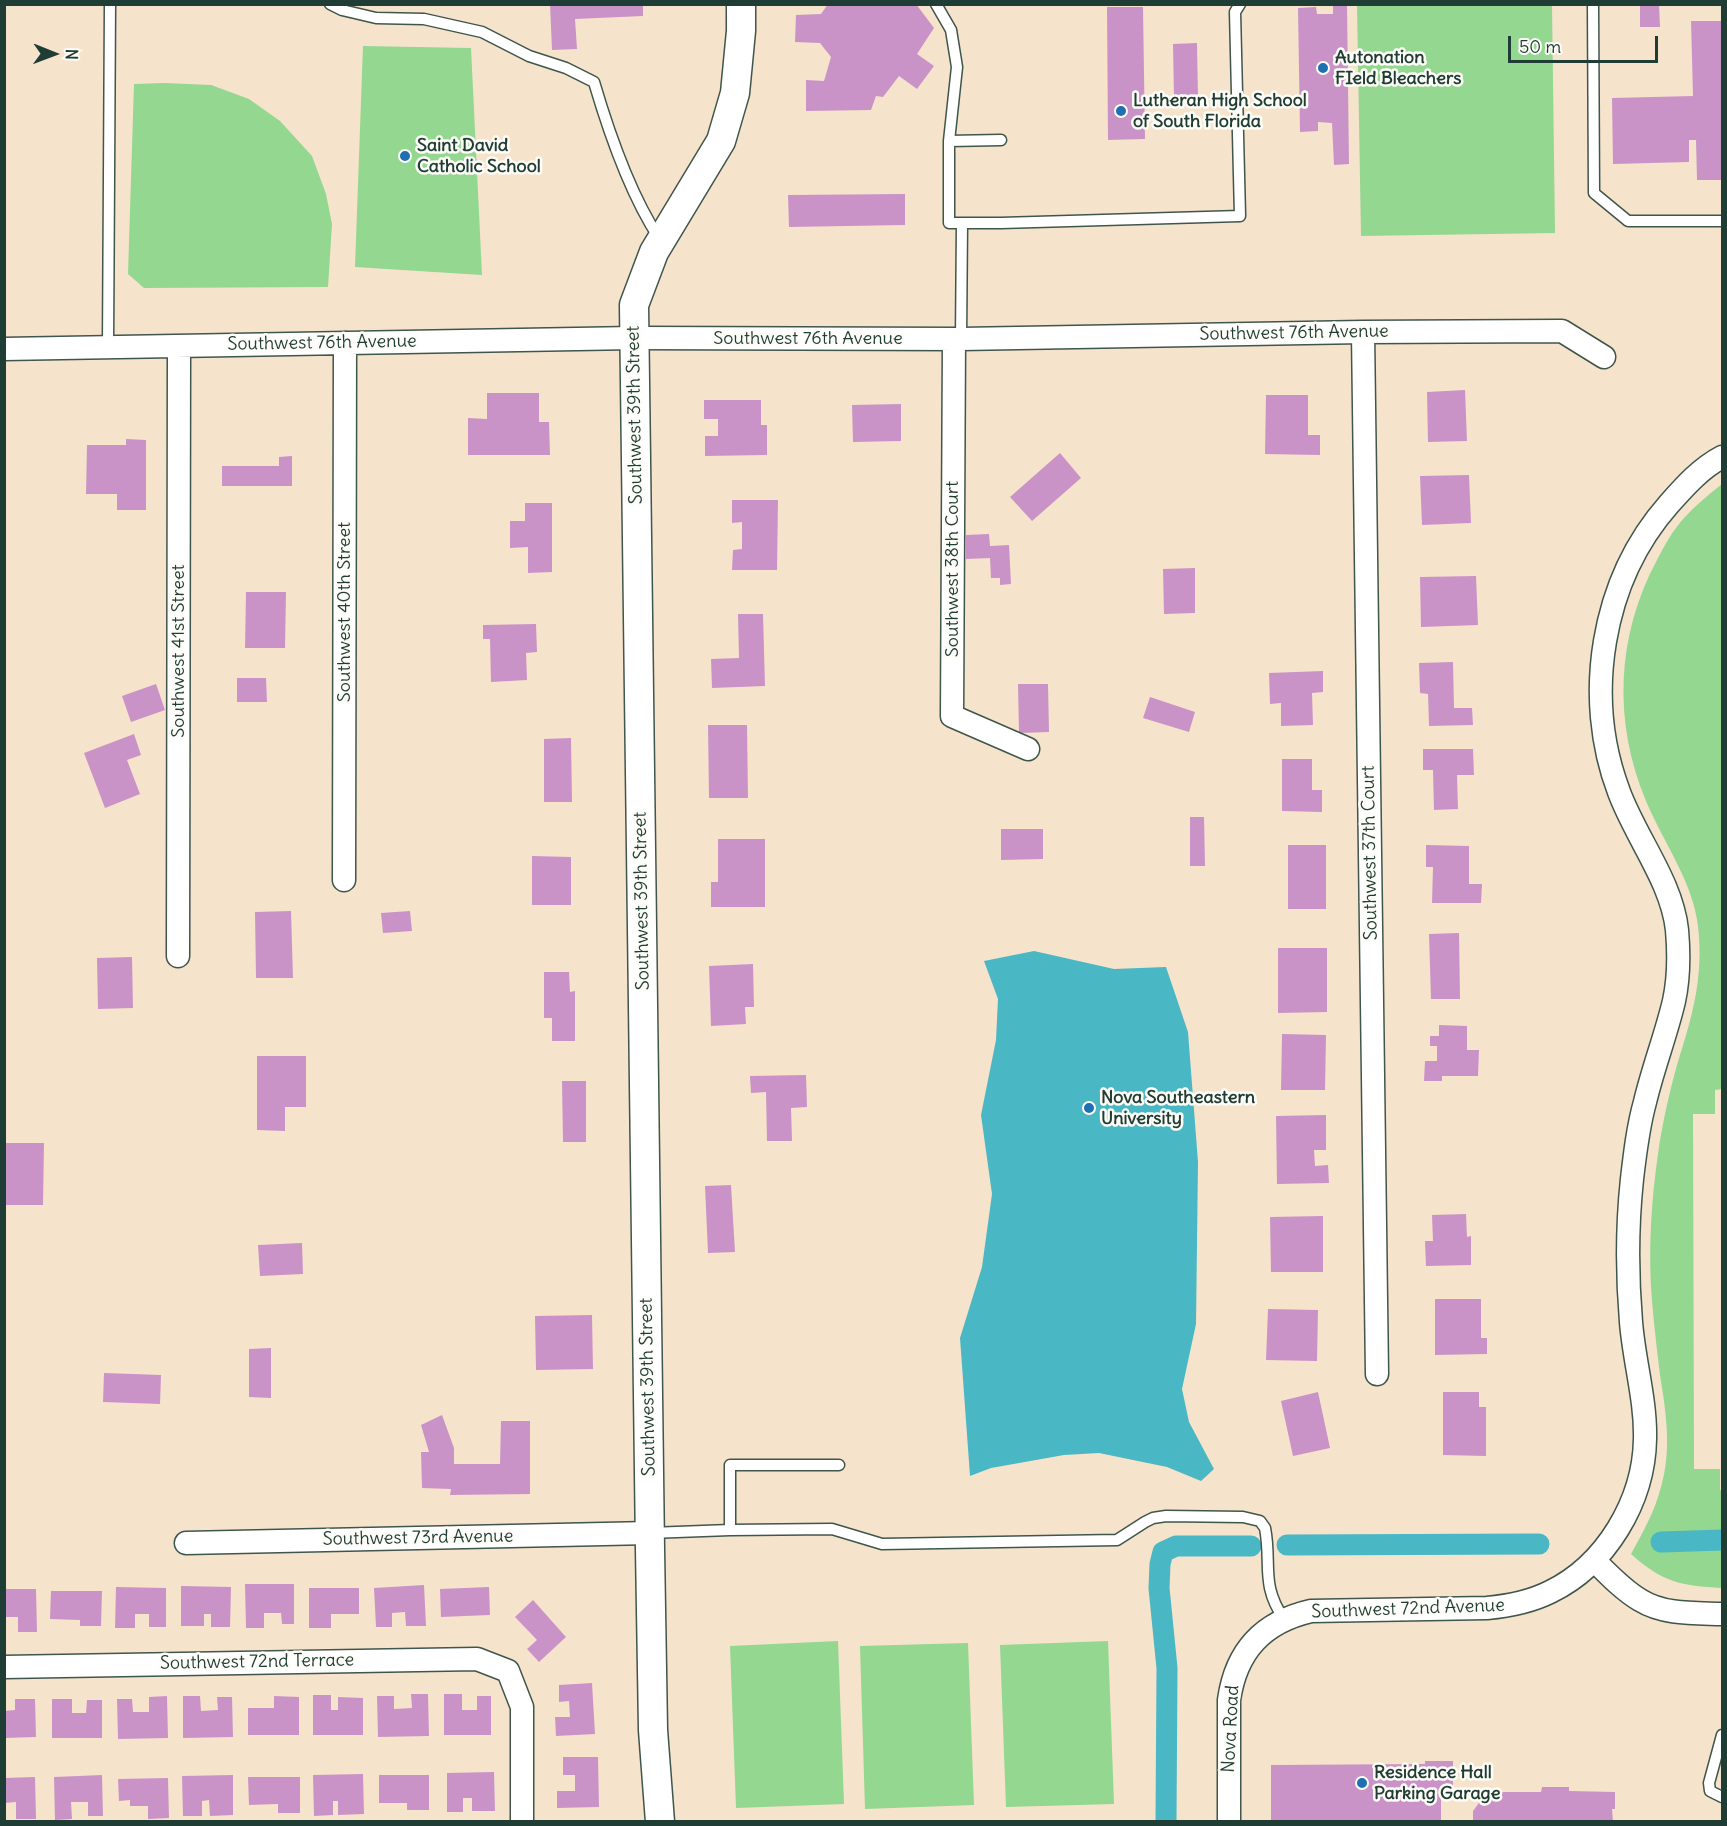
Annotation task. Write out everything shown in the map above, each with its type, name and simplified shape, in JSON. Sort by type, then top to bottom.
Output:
[{"type":"street","name":"Southwest 39th Street","points":[[660,1821],[653,1730],[634,304],[654,252],[721,141],[735,93],[741,31],[741,4]]},
{"type":"street","name":"Southwest 76th Avenue","points":[[4,349],[634,338],[958,339],[1562,331],[1604,357]]},
{"type":"street","name":"Southwest 37th Court","points":[[1363,332],[1377,1374]]},
{"type":"street","name":"Southwest 38th Court","points":[[958,339],[952,716],[1028,749]]},
{"type":"street","name":"Southwest 40th Street","points":[[344,880],[345,343]]},
{"type":"street","name":"Southwest 41st Street","points":[[178,956],[179,346]]},
{"type":"street","name":"Southwest 72nd Avenue","points":[[1253,1642],[1284,1619],[1311,1611],[1479,1608],[1519,1603],[1547,1594],[1571,1580],[1594,1560],[1615,1533],[1632,1504],[1641,1475],[1645,1441],[1631,1324],[1629,1212],[1632,1177],[1644,1105],[1674,999],[1678,959],[1676,925],[1665,885],[1633,826],[1618,790],[1608,756],[1601,683],[1604,649],[1611,613],[1623,578],[1640,543],[1660,514],[1685,486],[1722,457]]},
{"type":"street","name":"Southwest 73rd Avenue","points":[[186,1543],[650,1533]]},
{"type":"street","points":[[1594,1560],[1617,1583],[1641,1601],[1663,1610],[1722,1614]]},
{"type":"street","name":"Nova Road","points":[[1229,1821],[1228,1700],[1231,1682],[1237,1667],[1253,1642]]},
{"type":"street","name":"Southwest 72nd Terrace","points":[[4,1667],[477,1659],[508,1671],[522,1707],[522,1821]]},
{"type":"lane","points":[[108,347],[110,4]]},
{"type":"lane","points":[[330,4],[342,10],[376,18],[424,19],[482,33],[529,56],[566,68],[594,82],[606,123],[636,196],[645,217],[661,241]]},
{"type":"lane","points":[[936,4],[951,30],[957,67],[949,141],[949,223],[1001,224],[1240,216],[1235,12],[1240,4]]},
{"type":"lane","points":[[1593,4],[1594,193],[1628,221],[1722,221]]},
{"type":"lane","points":[[949,141],[1001,140]]},
{"type":"lane","points":[[958,339],[962,223]]},
{"type":"lane","points":[[730,1530],[730,1465],[839,1465]]},
{"type":"lane","points":[[650,1533],[832,1529],[882,1544],[1117,1540],[1153,1518],[1166,1516],[1243,1517],[1260,1521],[1265,1528],[1269,1586],[1276,1606],[1284,1619]]},
{"type":"lane","points":[[1722,1735],[1709,1783],[1710,1791],[1722,1797]]},
{"type":"green space","points":[[1357,5],[1552,5],[1555,233],[1361,236]]},
{"type":"green space","points":[[363,46],[471,48],[482,275],[355,267]]},
{"type":"green space","points":[[134,84],[211,85],[249,99],[280,121],[312,156],[326,194],[332,224],[328,287],[144,288],[128,274]]},
{"type":"green space","points":[[1722,484],[1722,1089],[1715,1090],[1715,1114],[1693,1114],[1694,1469],[1720,1469],[1722,1588],[1695,1586],[1673,1581],[1653,1571],[1631,1554],[1655,1504],[1666,1459],[1666,1417],[1651,1283],[1652,1209],[1664,1121],[1695,997],[1699,945],[1698,926],[1690,893],[1653,817],[1635,771],[1624,710],[1624,679],[1633,619],[1643,589],[1657,560],[1680,523]]},
{"type":"green space","points":[[838,1641],[844,1804],[736,1808],[730,1646]]},
{"type":"green space","points":[[1108,1641],[1114,1804],[1006,1807],[1000,1645]]},
{"type":"green space","points":[[968,1643],[974,1805],[865,1809],[860,1646]]},
{"type":"water","points":[[1034,951],[1114,969],[1166,967],[1188,1032],[1198,1162],[1196,1324],[1182,1389],[1189,1422],[1214,1469],[1201,1481],[1167,1467],[1099,1453],[1064,1455],[991,1468],[970,1476],[960,1338],[982,1267],[992,1194],[981,1115],[996,1040],[998,999],[984,961]]},
{"type":"building","points":[[550,4],[643,4],[643,16],[575,19],[577,49],[552,50]]},
{"type":"building","points":[[828,4],[916,4],[934,28],[917,54],[934,66],[917,89],[899,76],[883,97],[876,96],[871,110],[806,111],[806,80],[824,81],[831,57],[820,43],[795,42],[796,15],[821,14]]},
{"type":"building","name":"Autonation FIeld Bleachers","points":[[1333,4],[1347,4],[1349,164],[1334,165],[1332,123],[1318,122],[1318,131],[1300,132],[1298,8],[1316,7],[1317,14],[1333,14]]},
{"type":"building","points":[[1640,4],[1659,4],[1660,27],[1640,27]]},
{"type":"building","points":[[1107,7],[1143,7],[1145,139],[1108,140]]},
{"type":"building","points":[[1691,21],[1722,21],[1722,180],[1697,180],[1696,140],[1689,140],[1689,162],[1613,164],[1612,98],[1693,96]]},
{"type":"building","points":[[1197,43],[1198,98],[1174,98],[1173,44]]},
{"type":"building","points":[[905,194],[905,225],[789,227],[788,195]]},
{"type":"building","points":[[1465,390],[1467,441],[1428,442],[1427,392]]},
{"type":"building","points":[[487,393],[539,393],[539,422],[549,422],[550,455],[468,455],[468,418],[487,419]]},
{"type":"building","points":[[1266,395],[1308,395],[1308,435],[1320,435],[1320,455],[1265,454]]},
{"type":"building","points":[[704,400],[761,400],[761,425],[767,425],[767,455],[705,456],[705,436],[718,436],[718,419],[704,419]]},
{"type":"building","points":[[901,404],[901,441],[853,442],[852,405]]},
{"type":"building","points":[[126,439],[146,440],[146,510],[117,510],[117,494],[86,494],[87,445],[126,445]]},
{"type":"building","points":[[1060,453],[1081,478],[1032,521],[1010,497]]},
{"type":"building","points":[[292,456],[292,486],[222,486],[222,466],[279,466],[279,457]]},
{"type":"building","points":[[1469,475],[1471,523],[1422,525],[1420,476]]},
{"type":"building","points":[[732,500],[778,500],[777,570],[732,570],[733,550],[742,549],[742,522],[732,523]]},
{"type":"building","points":[[525,503],[552,503],[552,572],[528,573],[528,547],[510,548],[510,521],[525,521]]},
{"type":"building","points":[[989,534],[990,546],[1009,545],[1011,584],[1000,585],[1000,578],[991,578],[990,558],[966,559],[966,535]]},
{"type":"building","points":[[1195,568],[1195,613],[1164,614],[1163,569]]},
{"type":"building","points":[[1476,576],[1478,625],[1421,627],[1420,577]]},
{"type":"building","points":[[246,592],[286,592],[285,648],[245,648]]},
{"type":"building","points":[[738,614],[763,614],[765,686],[712,688],[711,659],[739,658]]},
{"type":"building","points":[[536,624],[537,652],[526,653],[527,680],[491,682],[490,639],[483,639],[483,625]]},
{"type":"building","points":[[1453,662],[1454,708],[1472,708],[1473,725],[1429,726],[1428,694],[1420,693],[1419,663]]},
{"type":"building","points":[[1323,671],[1323,692],[1312,693],[1313,725],[1281,726],[1281,703],[1270,704],[1269,673]]},
{"type":"building","points":[[237,678],[266,678],[267,702],[237,702]]},
{"type":"building","points":[[156,684],[165,710],[131,722],[122,696]]},
{"type":"building","points":[[1018,684],[1048,684],[1049,732],[1019,733]]},
{"type":"building","points":[[1150,697],[1195,712],[1189,732],[1143,718]]},
{"type":"building","points":[[708,725],[747,725],[748,798],[709,798]]},
{"type":"building","points":[[134,734],[141,755],[127,760],[140,794],[105,808],[84,753]]},
{"type":"building","points":[[571,738],[572,802],[544,802],[544,739]]},
{"type":"building","points":[[1423,749],[1473,749],[1474,775],[1457,775],[1458,809],[1434,810],[1433,770],[1423,770]]},
{"type":"building","points":[[1282,759],[1312,759],[1312,790],[1322,790],[1322,812],[1282,811]]},
{"type":"building","points":[[1190,817],[1204,817],[1205,866],[1190,866]]},
{"type":"building","points":[[1001,829],[1043,829],[1043,859],[1001,860]]},
{"type":"building","points":[[718,839],[765,839],[765,907],[711,907],[711,882],[718,882]]},
{"type":"building","points":[[1288,845],[1326,845],[1326,909],[1288,909]]},
{"type":"building","points":[[1426,845],[1469,846],[1469,884],[1482,884],[1481,903],[1432,903],[1433,867],[1426,867]]},
{"type":"building","points":[[532,856],[571,857],[571,905],[532,905]]},
{"type":"building","points":[[291,911],[293,978],[256,978],[255,912]]},
{"type":"building","points":[[410,911],[412,931],[383,933],[381,913]]},
{"type":"building","points":[[1459,933],[1460,999],[1431,999],[1429,934]]},
{"type":"building","points":[[1278,948],[1327,948],[1327,1012],[1278,1013]]},
{"type":"building","points":[[132,957],[133,1008],[98,1009],[97,958]]},
{"type":"building","points":[[753,964],[754,1007],[745,1007],[746,1024],[711,1026],[709,966]]},
{"type":"building","points":[[544,972],[569,972],[570,992],[575,991],[575,1041],[552,1041],[552,1018],[544,1018]]},
{"type":"building","points":[[1439,1025],[1467,1026],[1467,1050],[1479,1050],[1478,1076],[1442,1076],[1442,1081],[1424,1081],[1425,1061],[1437,1061],[1437,1046],[1430,1046],[1430,1036],[1439,1036]]},
{"type":"building","points":[[1282,1034],[1326,1035],[1325,1090],[1281,1090]]},
{"type":"building","points":[[257,1056],[306,1056],[306,1107],[285,1107],[285,1131],[257,1130]]},
{"type":"building","points":[[806,1075],[807,1107],[791,1108],[792,1141],[767,1141],[766,1092],[751,1093],[750,1076]]},
{"type":"building","points":[[562,1081],[586,1081],[586,1142],[563,1142]]},
{"type":"building","points":[[1326,1115],[1326,1150],[1314,1150],[1315,1166],[1328,1165],[1329,1183],[1277,1184],[1276,1116]]},
{"type":"building","points":[[4,1143],[44,1143],[43,1205],[4,1205]]},
{"type":"building","points":[[731,1185],[735,1252],[708,1253],[705,1186]]},
{"type":"building","points":[[1466,1214],[1467,1237],[1471,1236],[1471,1265],[1426,1266],[1425,1241],[1433,1241],[1432,1215]]},
{"type":"building","points":[[1323,1216],[1323,1272],[1271,1272],[1270,1217]]},
{"type":"building","points":[[302,1243],[303,1274],[260,1276],[258,1245]]},
{"type":"building","points":[[1435,1299],[1481,1299],[1481,1338],[1487,1338],[1487,1354],[1435,1355]]},
{"type":"building","points":[[1268,1309],[1318,1310],[1317,1361],[1266,1360]]},
{"type":"building","points":[[592,1315],[593,1369],[536,1370],[535,1316]]},
{"type":"building","points":[[271,1348],[271,1398],[249,1397],[249,1349]]},
{"type":"building","points":[[104,1373],[161,1375],[160,1404],[103,1402]]},
{"type":"building","points":[[1318,1392],[1330,1448],[1293,1456],[1281,1401]]},
{"type":"building","points":[[1443,1392],[1479,1392],[1479,1407],[1486,1407],[1486,1456],[1443,1455]]},
{"type":"building","points":[[442,1415],[454,1448],[454,1464],[500,1464],[501,1421],[530,1421],[530,1494],[450,1495],[451,1489],[422,1488],[421,1452],[429,1452],[421,1425]]},
{"type":"building","points":[[245,1584],[294,1584],[294,1624],[282,1624],[281,1613],[264,1613],[264,1628],[246,1628]]},
{"type":"building","points":[[424,1585],[426,1626],[406,1626],[405,1612],[392,1613],[392,1627],[376,1627],[374,1588]]},
{"type":"building","points":[[181,1586],[231,1587],[230,1627],[211,1627],[211,1614],[204,1614],[204,1626],[181,1626]]},
{"type":"building","points":[[116,1587],[166,1588],[166,1627],[149,1627],[149,1614],[135,1614],[135,1628],[115,1628]]},
{"type":"building","points":[[489,1587],[490,1615],[441,1617],[440,1589]]},
{"type":"building","points":[[309,1588],[359,1588],[359,1614],[331,1614],[331,1628],[309,1628]]},
{"type":"building","points":[[4,1589],[36,1589],[37,1632],[18,1632],[18,1617],[4,1617]]},
{"type":"building","points":[[51,1591],[102,1591],[101,1626],[80,1626],[80,1620],[50,1619]]},
{"type":"building","points":[[533,1600],[566,1637],[539,1662],[527,1649],[537,1640],[515,1617]]},
{"type":"building","points":[[592,1683],[595,1734],[556,1736],[555,1717],[570,1717],[569,1701],[559,1702],[559,1685]]},
{"type":"building","points":[[411,1694],[428,1694],[429,1736],[378,1737],[377,1696],[394,1696],[394,1709],[412,1708]]},
{"type":"building","points":[[444,1694],[462,1694],[462,1710],[477,1710],[477,1696],[491,1696],[491,1735],[444,1735]]},
{"type":"building","points":[[313,1695],[331,1695],[331,1710],[338,1710],[338,1697],[363,1698],[363,1735],[313,1735]]},
{"type":"building","points":[[167,1696],[168,1738],[118,1739],[117,1699],[132,1699],[133,1712],[149,1712],[149,1697]]},
{"type":"building","points":[[183,1696],[200,1696],[201,1711],[218,1710],[217,1697],[232,1697],[233,1737],[183,1738]]},
{"type":"building","points":[[274,1696],[299,1697],[299,1735],[248,1735],[248,1708],[274,1708]]},
{"type":"building","points":[[15,1699],[35,1699],[36,1737],[4,1738],[4,1711],[15,1710]]},
{"type":"building","points":[[52,1699],[72,1699],[72,1713],[86,1713],[87,1700],[102,1700],[102,1738],[52,1738]]},
{"type":"building","points":[[563,1757],[598,1757],[599,1807],[557,1808],[557,1791],[575,1791],[575,1775],[563,1775]]},
{"type":"building","name":"Residence Hall Parking Garage","points":[[1425,1761],[1453,1761],[1453,1796],[1441,1796],[1441,1822],[1271,1822],[1271,1765],[1425,1764]]},
{"type":"building","points":[[494,1772],[495,1811],[472,1811],[472,1798],[463,1798],[463,1812],[447,1812],[447,1773]]},
{"type":"building","points":[[363,1774],[364,1814],[338,1815],[338,1801],[333,1801],[333,1815],[314,1816],[313,1775]]},
{"type":"building","points":[[102,1775],[103,1816],[88,1816],[88,1802],[71,1802],[72,1819],[55,1820],[54,1777]]},
{"type":"building","points":[[233,1775],[233,1815],[210,1816],[209,1800],[202,1801],[202,1816],[183,1816],[182,1776]]},
{"type":"building","points":[[379,1775],[429,1775],[429,1810],[407,1810],[407,1803],[379,1803]]},
{"type":"building","points":[[35,1777],[36,1819],[16,1819],[16,1802],[4,1803],[4,1778]]},
{"type":"building","points":[[248,1777],[300,1777],[300,1813],[278,1813],[278,1804],[249,1805]]},
{"type":"building","points":[[168,1778],[169,1818],[148,1819],[148,1806],[130,1806],[130,1800],[119,1801],[118,1779]]},
{"type":"building","points":[[1542,1787],[1569,1787],[1569,1791],[1615,1792],[1615,1809],[1612,1809],[1613,1822],[1473,1822],[1473,1811],[1487,1792],[1541,1792]]},
{"type":"waterway","points":[[1661,1542],[1722,1540]]},
{"type":"waterway","points":[[1287,1545],[1539,1544]]},
{"type":"waterway","points":[[1166,1822],[1167,1668],[1159,1588],[1163,1552],[1176,1546],[1251,1546]]},
{"type":"place","name":"Autonation FIeld Bleachers","points":[[1323,68]]},
{"type":"place","name":"Lutheran High School of South Florida","points":[[1121,111]]},
{"type":"place","name":"Saint David Catholic School","points":[[405,156]]},
{"type":"place","name":"Nova Southeastern University","points":[[1089,1108]]},
{"type":"place","name":"Residence Hall Parking Garage","points":[[1362,1783]]}]
